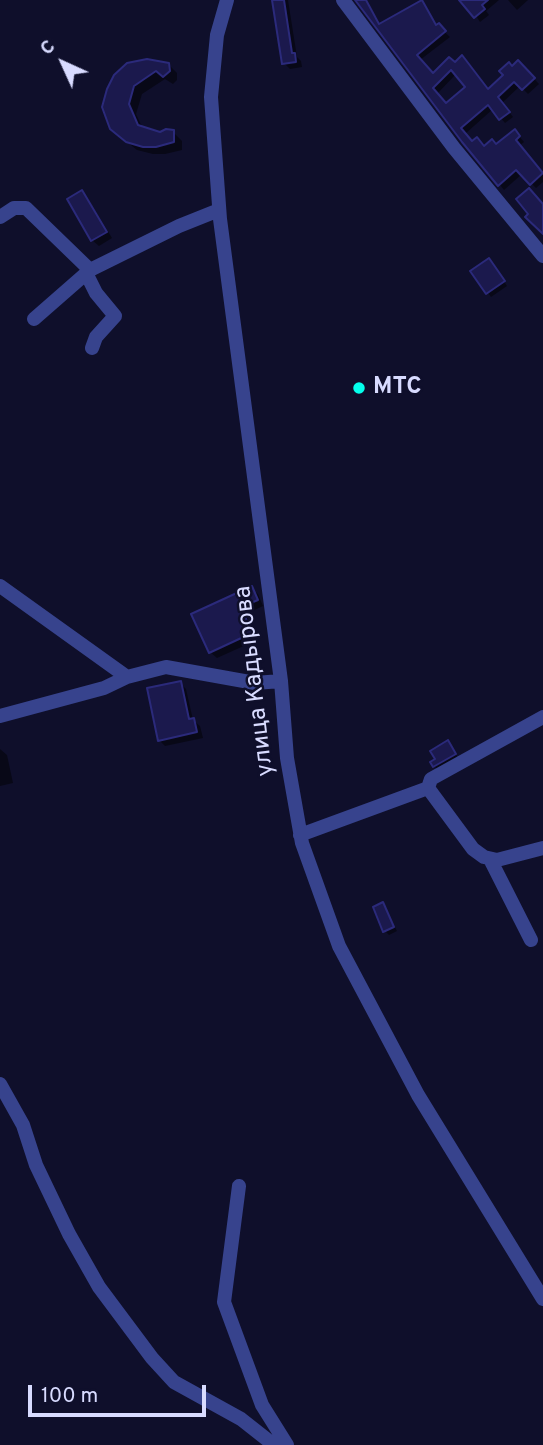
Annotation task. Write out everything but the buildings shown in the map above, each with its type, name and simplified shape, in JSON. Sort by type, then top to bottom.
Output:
[{"type":"street","name":"улица Кадырова","points":[[227,0],[217,35],[211,97],[219,210],[281,681],[287,758],[300,835],[339,946],[418,1095],[543,1299]]},
{"type":"street","points":[[343,0],[454,148],[543,256]]},
{"type":"street","points":[[0,217],[14,208],[26,208],[88,272],[96,293],[115,316],[96,337],[92,348]]},
{"type":"street","points":[[34,319],[88,272],[179,226],[219,210]]},
{"type":"street","points":[[0,586],[127,677]]},
{"type":"street","points":[[0,716],[104,688],[127,677],[166,667],[255,683],[281,681]]},
{"type":"street","points":[[428,788],[431,779],[543,717]]},
{"type":"street","points":[[300,835],[428,788]]},
{"type":"street","points":[[428,788],[473,849],[490,859],[497,860],[543,848]]},
{"type":"street","points":[[490,859],[531,940]]},
{"type":"street","points":[[0,1084],[23,1125],[36,1165],[69,1234],[99,1287],[152,1358],[174,1382],[241,1419],[274,1445]]},
{"type":"street","points":[[239,1186],[223,1302],[262,1405],[287,1445]]},
{"type":"place","name":"МТС","points":[[359,388]]}]
